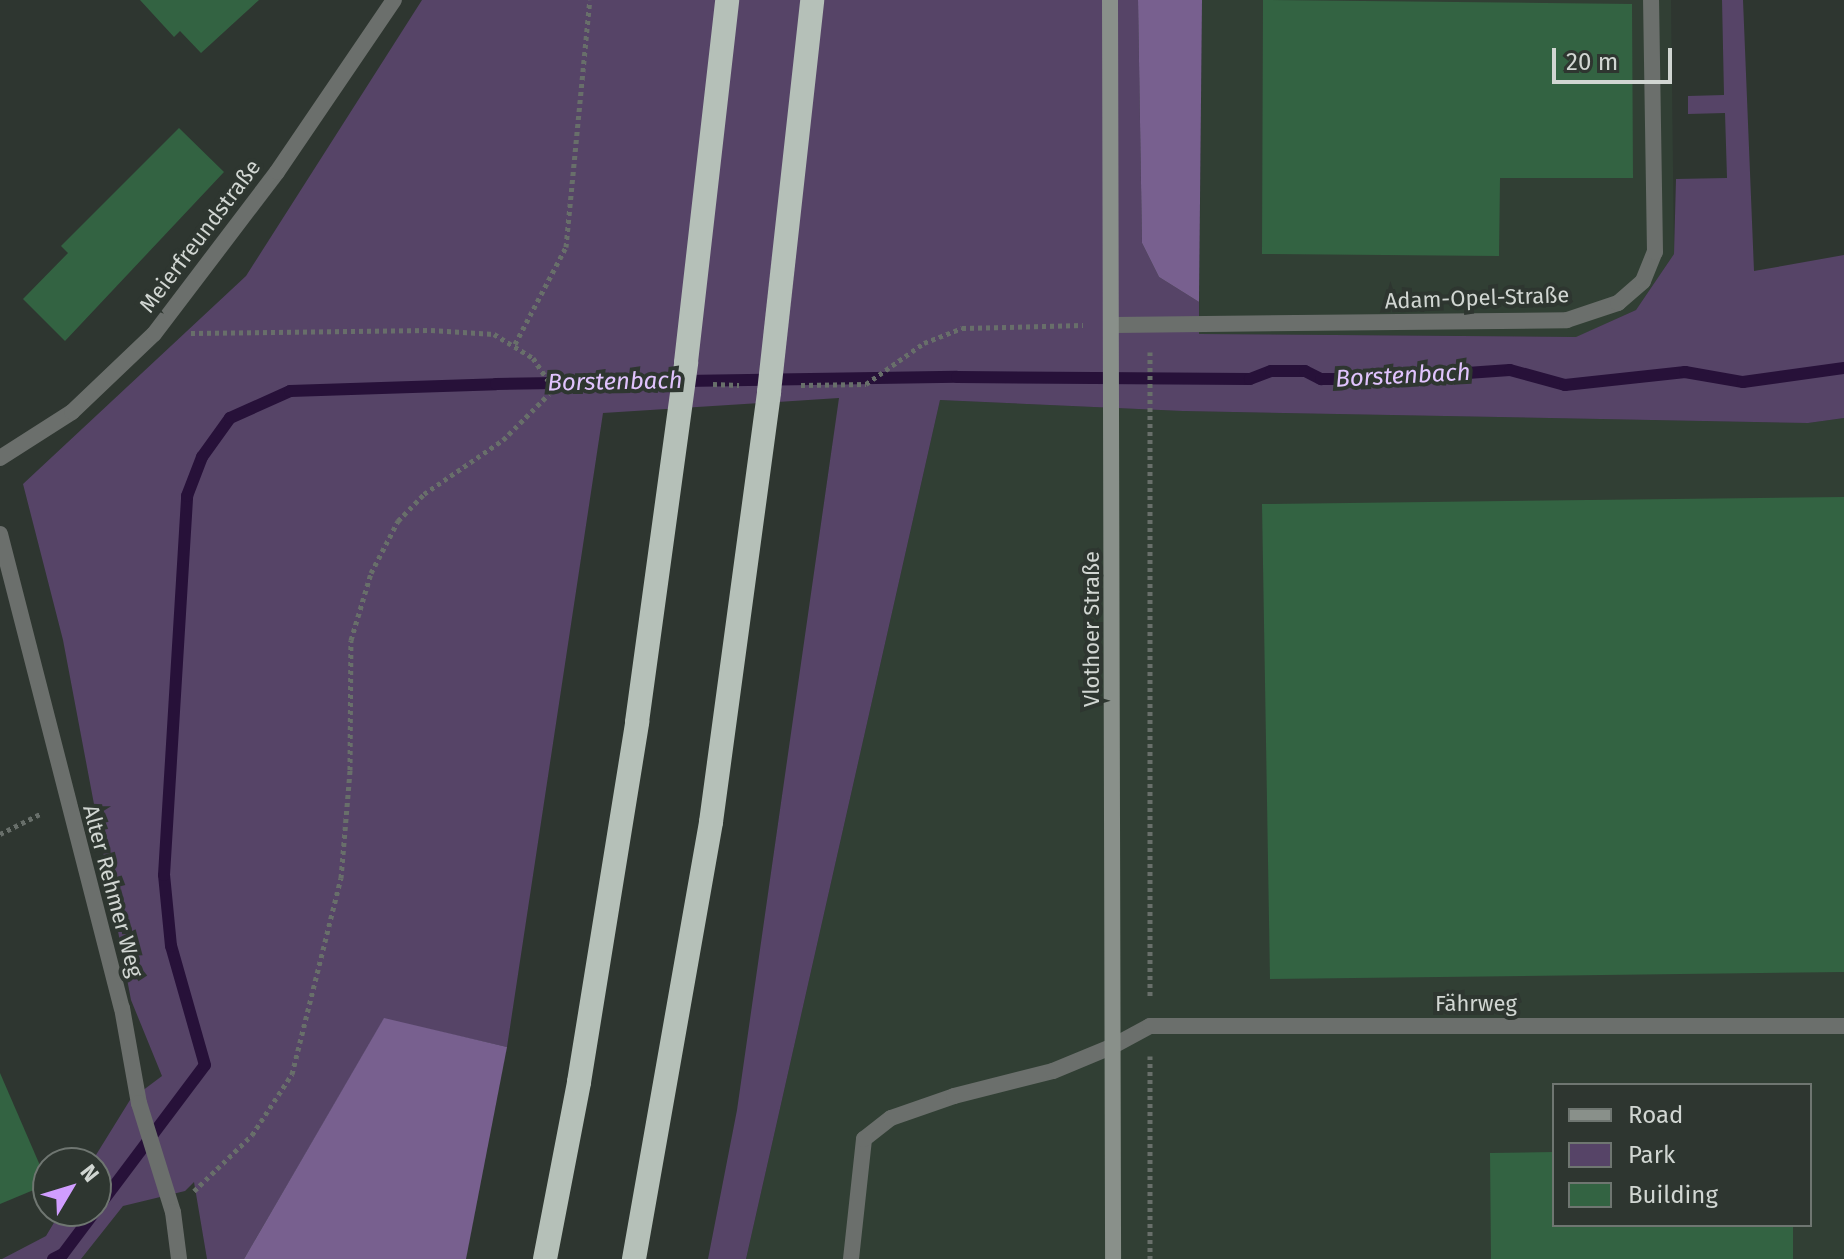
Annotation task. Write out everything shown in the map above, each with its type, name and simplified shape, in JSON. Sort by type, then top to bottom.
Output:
[{"type":"highway","points":[[545,1259],[579,1082],[635,737],[686,362],[727,0]]},
{"type":"highway","points":[[634,1259],[711,822],[772,362],[812,0]]},
{"type":"main road","name":"Vlothoer Straße","points":[[1110,0],[1115,414],[1113,1259]]},
{"type":"street","name":"Meierfreundstraße","points":[[0,458],[72,412],[154,334],[277,172],[394,0]]},
{"type":"street","name":"Adam-Opel-Straße","points":[[1114,325],[1567,320],[1618,303],[1643,281],[1655,252],[1651,0]]},
{"type":"street","name":"Alter Rehmer Weg","points":[[0,534],[122,1008],[139,1103],[173,1212],[179,1259]]},
{"type":"street","name":"Fährweg","points":[[851,1259],[864,1139],[891,1118],[954,1096],[1053,1071],[1113,1046],[1150,1026],[1844,1026]]},
{"type":"path","points":[[515,344],[566,247],[590,0]]},
{"type":"path","points":[[154,334],[431,330],[494,334],[515,344],[550,379],[768,387],[866,384],[924,343],[962,328],[1114,325]]},
{"type":"path","points":[[1150,1259],[1151,326]]},
{"type":"path","points":[[173,1212],[252,1135],[292,1074],[341,878],[350,770],[351,640],[371,573],[398,521],[424,494],[503,440],[549,394],[550,379]]},
{"type":"path","points":[[0,834],[18,825]]},
{"type":"shaded area","points":[[1138,0],[1202,0],[1199,302],[1159,277],[1142,243]]},
{"type":"shaded area","points":[[1202,0],[1671,0],[1674,254],[1636,310],[1577,337],[1199,334]]},
{"type":"shaded area","points":[[940,400],[1183,411],[1808,423],[1844,418],[1844,1259],[746,1259]]},
{"type":"shaded area","points":[[384,1018],[507,1047],[466,1259],[244,1259]]},
{"type":"green space","points":[[422,0],[1138,0],[1142,243],[1159,277],[1199,302],[1199,334],[1576,337],[1636,310],[1674,254],[1676,179],[1727,178],[1725,113],[1688,114],[1688,96],[1724,95],[1722,0],[1743,0],[1754,271],[1844,255],[1844,418],[1808,423],[1183,411],[940,400],[746,1259],[708,1259],[737,1110],[839,398],[603,413],[507,1047],[384,1019],[244,1259],[207,1259],[194,1182],[185,1191],[123,1206],[112,1220],[112,1147],[101,1147],[130,1100],[162,1076],[131,1000],[63,640],[23,484],[246,276]]},
{"type":"green space","points":[[51,1227],[106,1227],[81,1259],[2,1259],[46,1236]]},
{"type":"building","points":[[140,0],[259,0],[201,53],[180,31],[174,37]]},
{"type":"building","points":[[1263,0],[1632,4],[1633,178],[1500,178],[1499,256],[1262,254]]},
{"type":"building","points":[[179,128],[224,172],[65,341],[23,299],[68,253],[61,246]]},
{"type":"building","points":[[1844,497],[1844,972],[1270,979],[1262,504]]},
{"type":"building","points":[[0,1073],[32,1147],[32,1191],[0,1204]]},
{"type":"building","points":[[1552,1152],[1552,1227],[1793,1227],[1793,1259],[1491,1259],[1490,1153]]},
{"type":"waterway","name":"Borstenbach","points":[[53,1259],[63,1254],[205,1065],[171,946],[164,875],[187,496],[202,457],[230,418],[290,391],[496,384],[957,377],[1250,379],[1271,371],[1305,371],[1321,379],[1382,379],[1510,370],[1565,385],[1685,372],[1743,382],[1844,368]]}]
